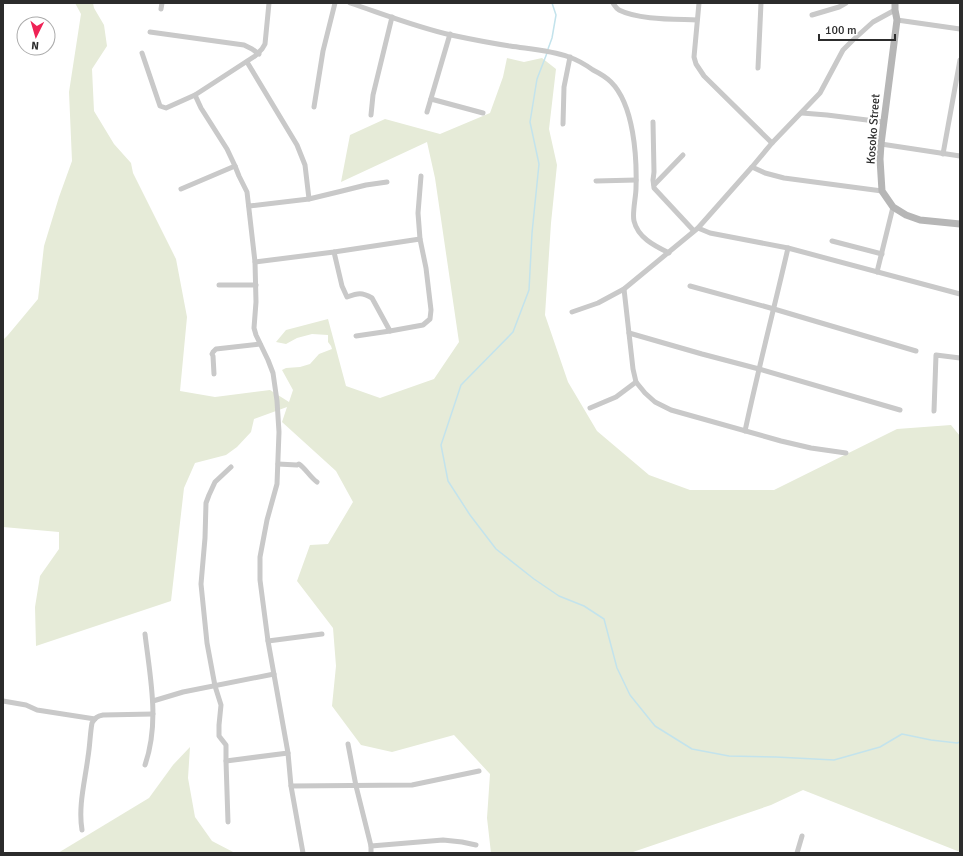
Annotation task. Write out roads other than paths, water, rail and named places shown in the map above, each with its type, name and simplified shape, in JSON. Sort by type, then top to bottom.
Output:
[{"type":"street","points":[[161,9],[162,3]]},
{"type":"street","points":[[142,53],[160,106],[166,108],[195,95],[259,54],[264,44],[269,3]]},
{"type":"street","points":[[314,107],[323,52],[335,3]]},
{"type":"street","points":[[350,3],[450,34],[511,46],[532,48],[570,57],[611,81],[624,103],[632,127],[636,180],[634,221],[643,238],[654,246],[669,253]]},
{"type":"street","points":[[613,3],[619,10],[650,18],[698,20]]},
{"type":"street","points":[[699,3],[694,57],[696,64],[704,76],[772,143]]},
{"type":"street","points":[[758,68],[761,3]]},
{"type":"street","points":[[812,15],[846,3]]},
{"type":"street","points":[[572,312],[598,303],[624,289],[696,229],[772,143],[820,93],[843,50],[873,22],[895,6]]},
{"type":"street","name":"Kosoko Street","points":[[882,191],[880,159],[881,144],[897,20],[895,6]]},
{"type":"street","points":[[371,116],[373,95],[392,17]]},
{"type":"street","points":[[897,20],[960,29]]},
{"type":"street","points":[[150,32],[244,45],[259,54]]},
{"type":"street","points":[[427,112],[450,34]]},
{"type":"street","points":[[563,124],[564,87],[570,57]]},
{"type":"street","points":[[943,154],[960,60]]},
{"type":"street","points":[[246,62],[297,145],[305,165],[309,199]]},
{"type":"street","points":[[195,95],[201,108],[227,148],[247,192],[255,262],[256,302],[254,328],[273,373],[277,401],[279,432],[277,484],[267,520],[260,557],[260,580],[268,641],[288,753],[291,786],[303,853]]},
{"type":"street","points":[[431,98],[483,113]]},
{"type":"street","points":[[802,113],[883,122]]},
{"type":"street","points":[[653,122],[654,188],[696,229],[788,248],[960,294]]},
{"type":"street","points":[[881,144],[960,156]]},
{"type":"street","points":[[654,186],[683,155]]},
{"type":"street","points":[[181,189],[235,166]]},
{"type":"street","points":[[752,167],[765,173],[784,178],[882,191],[893,207],[906,215],[920,220],[960,224]]},
{"type":"street","points":[[356,336],[390,332],[423,325],[430,319],[431,310],[426,268],[420,239],[418,213],[422,176]]},
{"type":"street","points":[[596,181],[636,180]]},
{"type":"street","points":[[249,206],[309,199],[366,185],[387,182]]},
{"type":"street","points":[[877,272],[893,207]]},
{"type":"street","points":[[255,262],[420,239]]},
{"type":"street","points":[[832,241],[882,254]]},
{"type":"street","points":[[745,431],[788,248]]},
{"type":"street","points":[[334,252],[342,286],[347,297],[357,293],[367,295],[372,298],[390,332]]},
{"type":"street","points":[[219,285],[256,285]]},
{"type":"street","points":[[690,286],[916,351]]},
{"type":"street","points":[[624,289],[633,369],[636,382],[655,402],[671,410],[781,441],[811,448],[846,453]]},
{"type":"street","points":[[629,332],[900,410]]},
{"type":"street","points":[[214,374],[212,354],[216,349],[260,344]]},
{"type":"street","points":[[934,411],[936,355],[960,358]]},
{"type":"street","points":[[590,408],[616,397],[636,382]]},
{"type":"street","points":[[278,464],[300,464],[317,482]]},
{"type":"street","points":[[228,822],[226,745],[219,736],[221,704],[207,643],[201,584],[206,503],[216,482],[230,467]]},
{"type":"street","points":[[145,634],[153,701],[153,730],[145,765]]},
{"type":"street","points":[[268,641],[322,634]]},
{"type":"street","points":[[153,701],[183,692],[274,674]]},
{"type":"street","points":[[3,701],[26,704],[37,710],[95,719]]},
{"type":"street","points":[[82,830],[80,810],[92,723],[98,716],[103,715],[153,714]]},
{"type":"street","points":[[348,744],[356,786],[371,846],[371,853]]},
{"type":"street","points":[[226,761],[288,753]]},
{"type":"street","points":[[291,786],[412,785],[479,771]]},
{"type":"street","points":[[797,853],[802,836]]},
{"type":"street","points":[[371,846],[443,840],[476,845]]},
{"type":"waterway","points":[[548,49],[552,38],[556,15],[552,3]]},
{"type":"waterway","points":[[547,53],[537,79],[530,122],[539,164],[532,233],[529,290],[513,332],[461,385],[441,445],[448,481],[470,515],[496,549],[534,579],[559,596],[584,606],[604,619],[617,668],[630,695],[655,726],[692,749],[729,756],[834,760],[880,747],[902,734],[931,740],[957,743],[960,742]]}]
